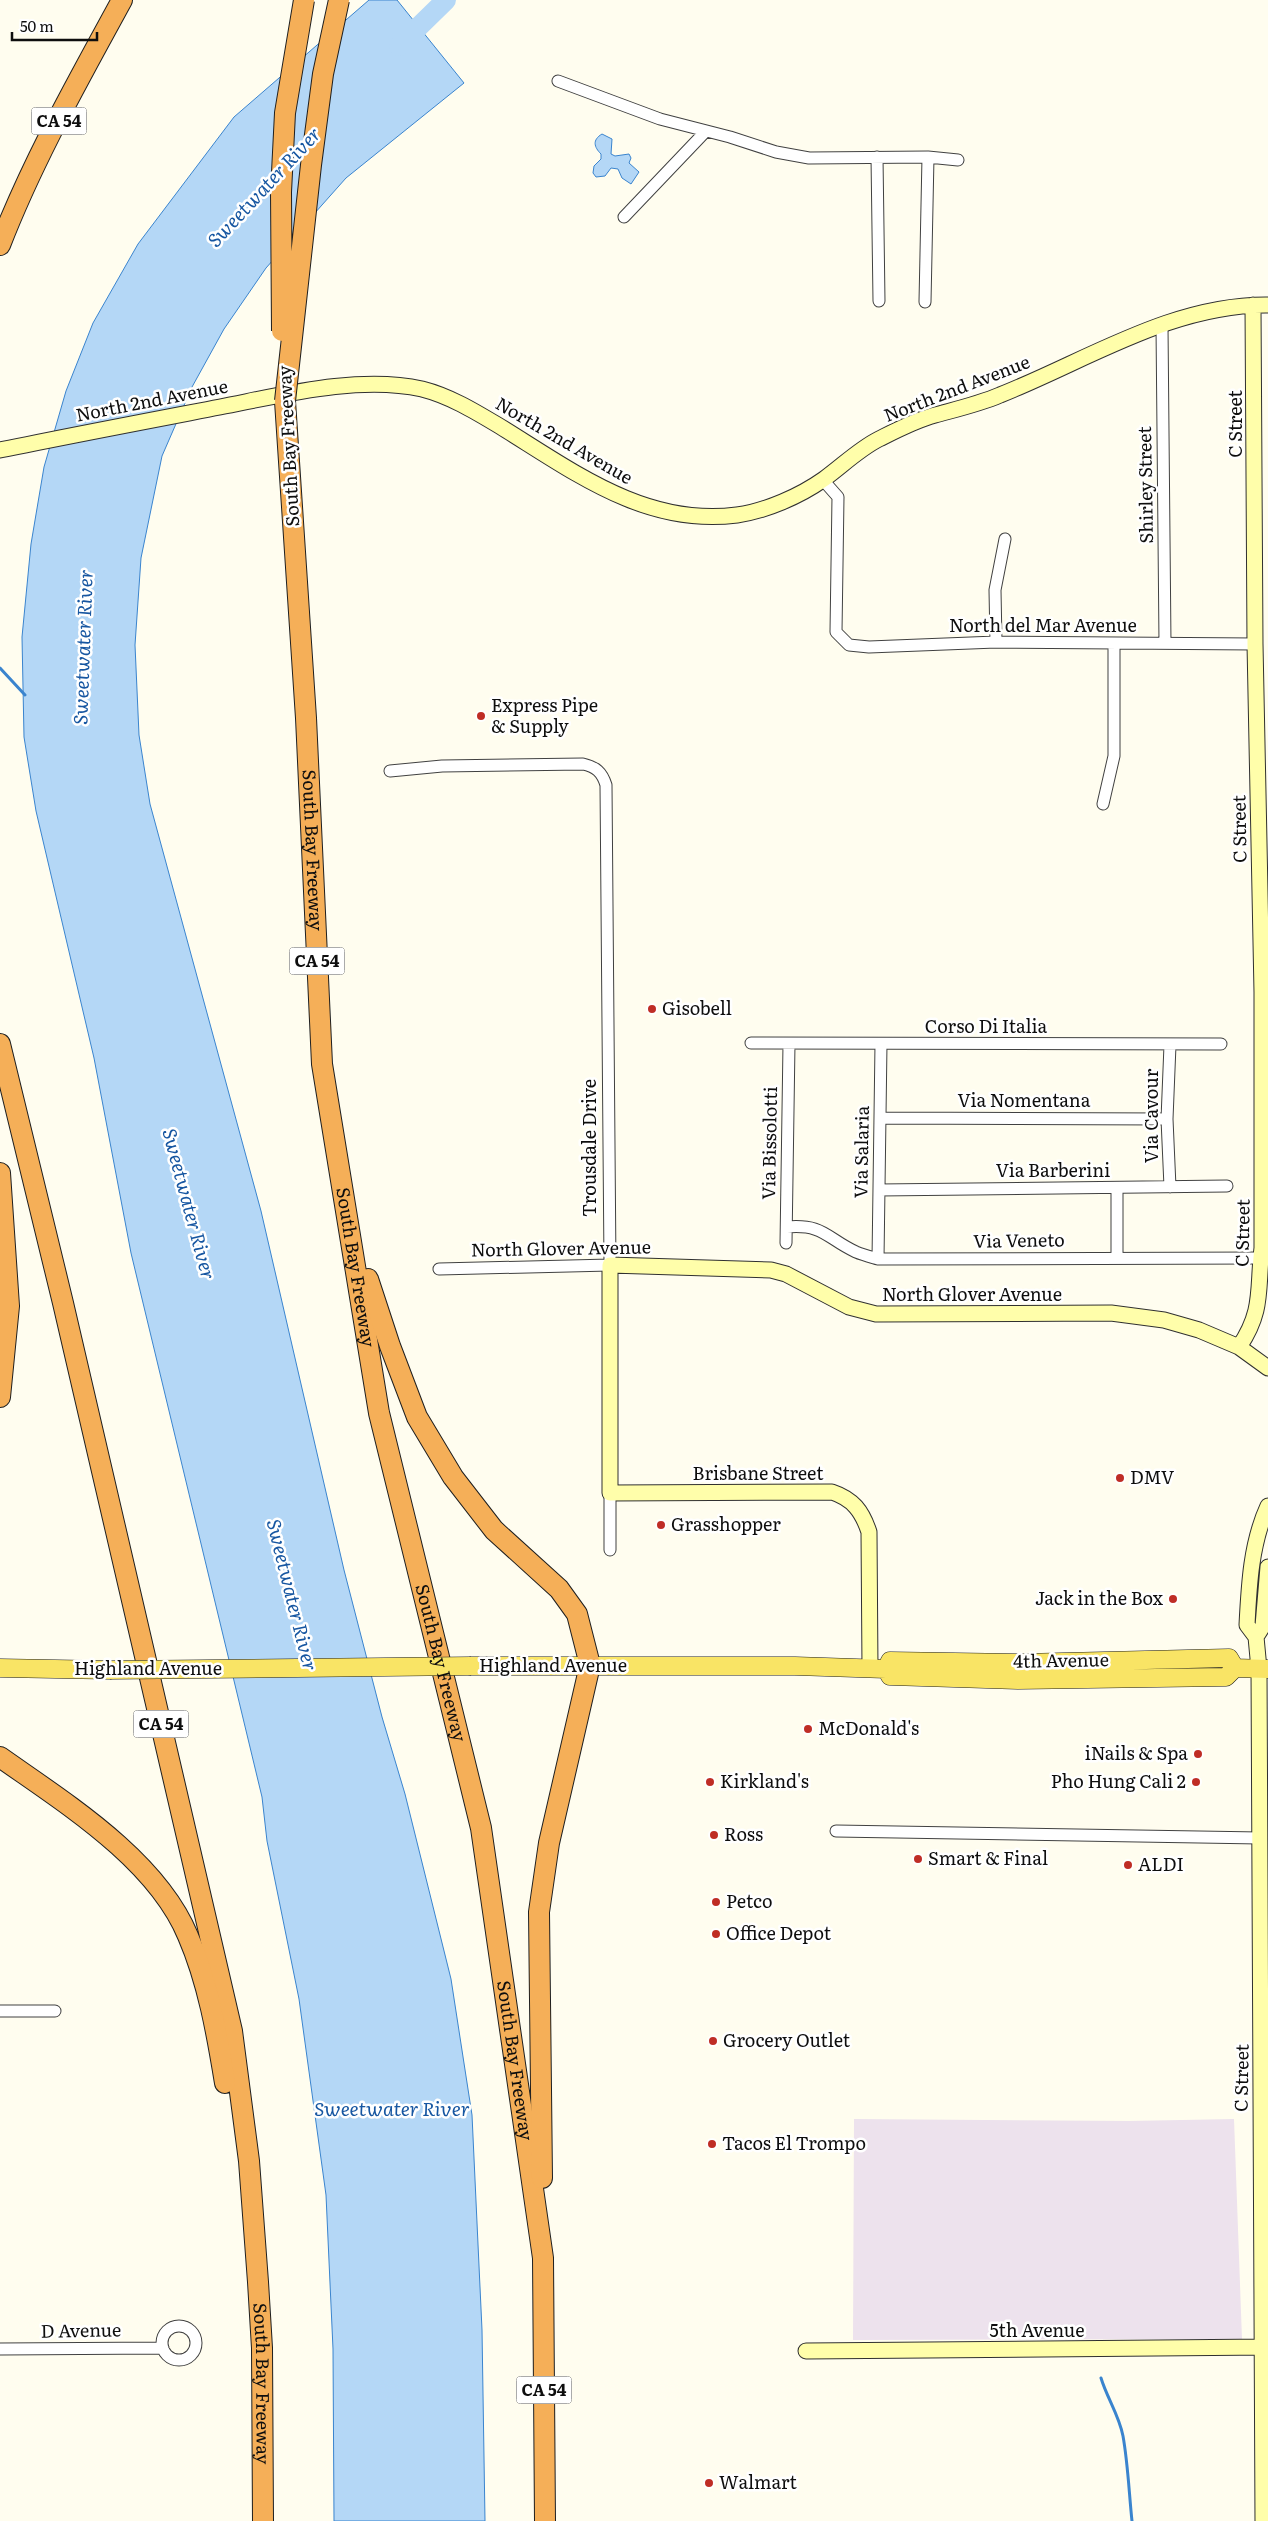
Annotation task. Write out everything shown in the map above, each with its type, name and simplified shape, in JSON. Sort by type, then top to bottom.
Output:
[{"type":"highway","name":"CA 54","points":[[0,245],[10,219],[122,0]]},
{"type":"highway","name":"South Bay Freeway","points":[[304,0],[285,113],[281,192],[280,285],[286,422],[306,718],[322,1064],[380,1413],[481,1828],[543,2258],[545,2521]]},
{"type":"highway","points":[[285,401],[323,74],[339,0]]},
{"type":"highway","name":"South Bay Freeway","points":[[0,1044],[63,1304],[232,2031],[249,2161],[258,2282],[262,2348],[262,2519]]},
{"type":"highway","points":[[0,1173],[9,1306],[0,1397]]},
{"type":"highway","points":[[348,1218],[390,1346],[417,1417],[453,1477],[494,1530],[559,1589],[577,1614],[590,1665],[549,1843],[539,1912],[543,2258]]},
{"type":"highway","points":[[0,1757],[73,1809],[135,1861],[164,1895],[188,1935],[204,1985],[221,2054],[258,2282]]},
{"type":"main road","name":"4th Avenue","points":[[836,1666],[878,1669],[890,1661],[1021,1662],[1229,1658],[1235,1668],[1263,1669]]},
{"type":"main road","name":"Highland Avenue","points":[[0,1668],[90,1670],[590,1665],[836,1666]]},
{"type":"street","points":[[558,81],[660,119],[776,152],[809,158],[928,157],[958,160]]},
{"type":"street","points":[[624,217],[706,131]]},
{"type":"street","points":[[877,157],[879,301]]},
{"type":"street","points":[[925,302],[928,157]]},
{"type":"street","name":"North 2nd Avenue","points":[[0,450],[251,401],[328,388],[363,385],[400,386],[423,390],[464,406],[593,484],[623,498],[654,508],[697,517],[742,514],[774,504],[823,480],[849,459],[885,437],[932,416],[984,402],[1072,363],[1189,316],[1234,306],[1261,305]]},
{"type":"street","name":"C Street","points":[[1239,1347],[1250,1329],[1258,1308],[1261,1286],[1262,997],[1255,644],[1261,305]]},
{"type":"street","name":"Shirley Street","points":[[1162,326],[1166,643]]},
{"type":"street","name":"North del Mar Avenue","points":[[823,480],[838,498],[836,632],[849,645],[868,647],[996,642],[1255,644]]},
{"type":"street","points":[[996,642],[996,582],[1005,539]]},
{"type":"street","points":[[1103,804],[1114,756],[1114,643]]},
{"type":"street","name":"Trousdale Drive","points":[[390,771],[442,766],[583,764],[592,766],[603,776],[606,785],[610,1550]]},
{"type":"street","name":"Corso Di Italia","points":[[751,1043],[1221,1044]]},
{"type":"street","name":"Via Bissolotti","points":[[786,1243],[789,1044]]},
{"type":"street","name":"Via Salaria","points":[[878,1260],[881,1044]]},
{"type":"street","name":"Via Cavour","points":[[1170,1045],[1167,1119],[1170,1187]]},
{"type":"street","name":"Via Nomentana","points":[[880,1118],[1167,1119]]},
{"type":"street","name":"Via Barberini","points":[[880,1190],[1117,1189],[1227,1186]]},
{"type":"street","points":[[1117,1189],[1117,1258]]},
{"type":"street","name":"Via Veneto","points":[[787,1226],[818,1229],[856,1252],[878,1260],[1261,1258]]},
{"type":"street","name":"North Glover Avenue","points":[[439,1269],[610,1265],[771,1270],[786,1274],[849,1307],[876,1314],[1111,1313],[1164,1320],[1199,1330],[1239,1347],[1268,1368]]},
{"type":"street","name":"Brisbane Street","points":[[610,1493],[832,1492],[851,1500],[864,1518],[869,1532],[878,1669]]},
{"type":"street","name":"C Street","points":[[1263,2521],[1266,2468],[1260,2113],[1260,1838],[1263,1669],[1256,1636],[1247,1626],[1248,1597],[1254,1550],[1260,1525],[1268,1506]]},
{"type":"street","name":"C Street","points":[[1256,1636],[1263,1626],[1268,1567]]},
{"type":"street","points":[[836,1831],[1260,1838]]},
{"type":"street","points":[[0,2011],[55,2011]]},
{"type":"street","name":"5th Avenue","points":[[806,2351],[1265,2347]]},
{"type":"street","name":"D Avenue","points":[[0,2350],[163,2348]]},
{"type":"shaded area","points":[[854,2119],[1129,2121],[1234,2119],[1242,2339],[853,2340]]},
{"type":"water","name":"Sweetwater River","points":[[369,0],[397,0],[464,83],[346,178],[266,268],[224,329],[192,387],[162,456],[141,558],[135,645],[139,735],[150,804],[261,1211],[344,1570],[382,1717],[405,1794],[451,1979],[472,2115],[482,2330],[485,2521],[334,2521],[333,2349],[326,2195],[299,1999],[267,1841],[262,1797],[131,1253],[94,1058],[36,811],[24,737],[22,637],[31,544],[44,467],[66,391],[93,323],[138,244],[234,117]]},
{"type":"water","points":[[602,134],[612,139],[611,154],[615,156],[629,154],[631,158],[629,163],[639,172],[631,184],[622,178],[618,169],[611,168],[605,176],[596,177],[593,173],[594,166],[601,159],[601,154],[597,149],[595,141]]},
{"type":"waterway","name":"Sweetwater River","points":[[399,46],[446,0]]},
{"type":"waterway","points":[[0,668],[25,695]]},
{"type":"waterway","points":[[1101,2378],[1119,2421],[1123,2436],[1132,2521]]},
{"type":"place","name":"Express Pipe & Supply","points":[[481,716]]},
{"type":"place","name":"Gisobell","points":[[652,1009]]},
{"type":"place","name":"DMV","points":[[1120,1478]]},
{"type":"place","name":"Grasshopper","points":[[661,1525]]},
{"type":"place","name":"Jack in the Box","points":[[1173,1599]]},
{"type":"place","name":"McDonald's","points":[[808,1729]]},
{"type":"place","name":"iNails & Spa","points":[[1198,1754]]},
{"type":"place","name":"Kirkland's","points":[[710,1782]]},
{"type":"place","name":"Pho Hung Cali 2","points":[[1196,1782]]},
{"type":"place","name":"Ross","points":[[714,1835]]},
{"type":"place","name":"Smart & Final","points":[[918,1859]]},
{"type":"place","name":"ALDI","points":[[1128,1865]]},
{"type":"place","name":"Petco","points":[[716,1902]]},
{"type":"place","name":"Office Depot","points":[[716,1934]]},
{"type":"place","name":"Grocery Outlet","points":[[713,2041]]},
{"type":"place","name":"Tacos El Trompo","points":[[712,2144]]},
{"type":"place","name":"Walmart","points":[[709,2483]]}]
